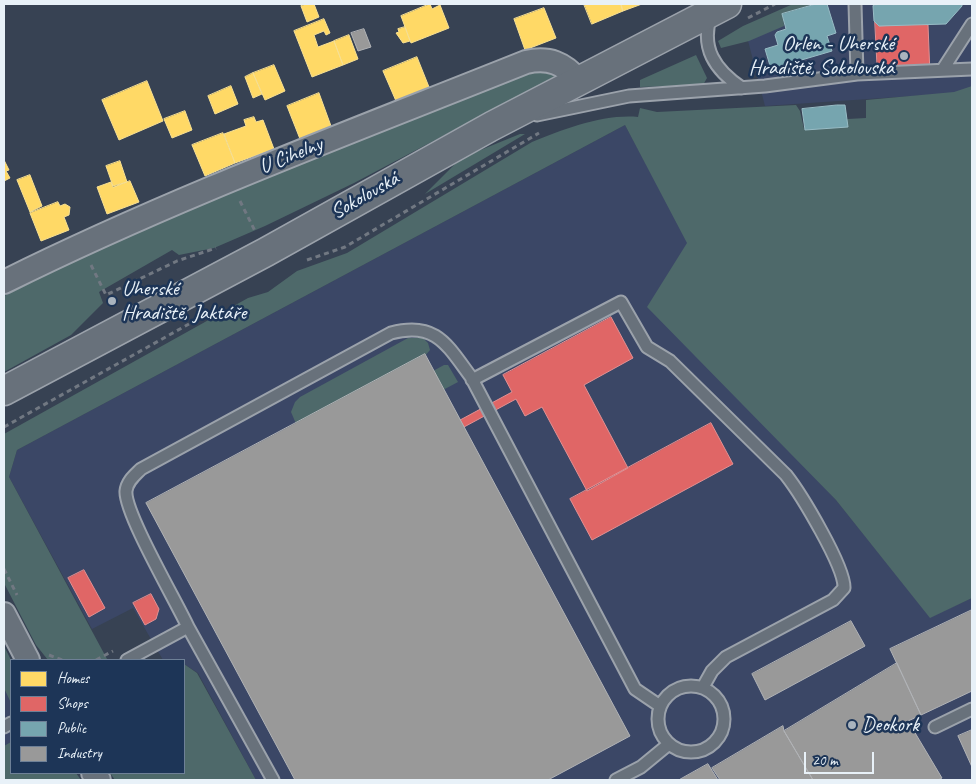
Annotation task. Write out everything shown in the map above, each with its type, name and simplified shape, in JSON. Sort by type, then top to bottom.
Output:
[{"type":"main road","name":"Sokolovská","points":[[4,391],[266,252],[492,126],[579,81],[727,12]]},
{"type":"street","name":"U Cihelny","points":[[4,282],[81,244],[230,180],[526,62],[542,60],[562,64],[579,81]]},
{"type":"street","points":[[4,614],[37,656]]},
{"type":"lane","points":[[855,4],[857,74]]},
{"type":"lane","points":[[727,12],[708,26],[707,41],[713,62],[721,72],[742,88]]},
{"type":"lane","points":[[943,69],[972,24]]},
{"type":"lane","points":[[492,126],[566,107],[629,96],[742,88],[857,74],[972,69]]},
{"type":"lane","points":[[472,380],[621,302],[647,348],[670,361],[786,475],[798,490],[840,570],[844,588],[833,600],[726,657],[712,671],[703,687]]},
{"type":"lane","points":[[273,780],[188,627],[126,501],[128,484],[141,469],[391,333],[407,329],[428,331],[438,336],[472,380],[635,689],[660,706]]},
{"type":"lane","points":[[129,659],[188,627]]},
{"type":"lane","points":[[682,686],[703,687],[720,700],[724,710],[724,726],[717,740],[709,748],[699,751],[683,751],[669,744],[662,735],[658,723],[660,706],[671,692],[682,686]]},
{"type":"lane","points":[[934,727],[972,709]]},
{"type":"lane","points":[[616,780],[641,767],[669,744]]},
{"type":"path","points":[[727,12],[775,4]]},
{"type":"path","points":[[302,262],[345,247],[543,132]]},
{"type":"path","points":[[81,244],[106,295],[177,261],[221,246]]},
{"type":"path","points":[[4,427],[192,323]]},
{"type":"path","points":[[98,659],[118,648]]},
{"type":"path","points":[[37,656],[49,655],[59,659]]},
{"type":"shaded area","points":[[815,4],[972,4],[972,92],[765,106],[746,33]]},
{"type":"shaded area","points":[[625,125],[814,476],[836,500],[930,617],[972,598],[972,780],[256,780],[198,673],[185,665],[185,659],[162,659],[133,608],[92,629],[9,477],[17,450]]},
{"type":"shaded area","points":[[4,649],[10,659],[10,774],[4,780]]},
{"type":"green space","points":[[793,4],[813,4],[783,14],[784,26],[749,41],[721,48],[718,41],[743,26]]},
{"type":"green space","points":[[696,55],[707,78],[703,85],[640,87],[640,80]]},
{"type":"green space","points":[[538,64],[553,70],[554,77],[354,183],[265,226],[214,248],[179,255],[172,250],[99,292],[103,303],[71,335],[4,372],[4,296],[144,226]]},
{"type":"green space","points":[[972,86],[972,598],[930,618],[836,500],[647,307],[687,243],[625,125],[17,450],[9,477],[107,659],[47,659],[36,645],[4,583],[4,434],[248,298],[268,292],[297,271],[347,253],[532,142],[557,132],[598,120],[638,117],[640,108],[657,112],[796,105],[800,111],[804,129],[848,119],[866,118],[866,100],[954,92]]},
{"type":"green space","points":[[520,134],[525,134],[425,194],[461,158]]},
{"type":"green space","points":[[408,338],[423,338],[428,343],[430,350],[424,357],[297,426],[291,412],[295,402],[300,397]]},
{"type":"green space","points":[[448,365],[458,382],[443,390],[433,371]]},
{"type":"green space","points":[[4,646],[10,659],[10,701],[4,688]]},
{"type":"green space","points":[[185,665],[197,673],[256,780],[115,780],[111,774],[185,774]]},
{"type":"green space","points":[[10,743],[10,774],[77,774],[81,780],[4,780],[4,746]]},
{"type":"building: Homes","points":[[314,4],[319,17],[307,22],[301,6]]},
{"type":"building: Homes","points":[[430,4],[432,9],[440,5],[449,28],[411,43],[401,16]]},
{"type":"building: Homes","points":[[584,4],[621,4],[623,11],[592,24]]},
{"type":"building: Homes","points":[[621,4],[642,4],[623,11]]},
{"type":"building: Homes","points":[[544,8],[556,38],[525,50],[514,19]]},
{"type":"building: Homes","points":[[324,19],[330,33],[326,35],[324,31],[314,35],[318,47],[334,41],[343,65],[312,77],[294,31]]},
{"type":"building: Homes","points":[[405,27],[410,41],[403,43],[396,33],[399,32],[398,29]]},
{"type":"building: Homes","points":[[349,35],[358,59],[343,65],[334,41]]},
{"type":"building: Homes","points":[[417,57],[429,87],[396,101],[383,71]]},
{"type":"building: Homes","points":[[274,65],[285,91],[265,100],[253,73]]},
{"type":"building: Homes","points":[[253,73],[262,94],[253,98],[245,77]]},
{"type":"building: Homes","points":[[147,81],[163,121],[119,140],[102,100]]},
{"type":"building: Homes","points":[[231,86],[238,104],[215,114],[208,96]]},
{"type":"building: Homes","points":[[319,93],[331,126],[300,139],[287,106]]},
{"type":"building: Homes","points":[[185,111],[192,130],[172,138],[164,119]]},
{"type":"building: Homes","points":[[254,117],[256,122],[263,120],[274,149],[235,163],[224,134],[246,126],[244,120]]},
{"type":"building: Homes","points":[[223,133],[235,163],[205,176],[192,145]]},
{"type":"building: Homes","points":[[4,160],[9,170],[6,171],[10,178],[4,181]]},
{"type":"building: Homes","points":[[120,161],[127,182],[113,186],[106,166]]},
{"type":"building: Homes","points":[[30,175],[42,206],[30,212],[17,180]]},
{"type":"building: Homes","points":[[130,181],[139,202],[107,214],[97,187],[111,182],[113,187]]},
{"type":"building: Homes","points":[[58,202],[60,206],[65,204],[70,207],[69,215],[64,217],[69,230],[41,241],[30,213]]},
{"type":"building: Shops","points":[[875,22],[879,26],[923,23],[928,25],[930,75],[878,77]]},
{"type":"building: Shops","points":[[611,317],[633,358],[584,385],[628,468],[587,491],[542,407],[525,416],[516,399],[464,427],[460,420],[512,392],[503,375]]},
{"type":"building: Shops","points":[[711,423],[733,464],[592,540],[570,499]]},
{"type":"building: Shops","points":[[84,570],[105,608],[89,617],[68,578]]},
{"type":"building: Shops","points":[[151,594],[159,609],[156,619],[145,625],[133,603]]},
{"type":"building: Public","points":[[816,4],[827,4],[836,33],[827,36],[832,51],[771,69],[765,49],[778,45],[775,35],[777,32],[786,29],[782,14]]},
{"type":"building: Public","points":[[879,4],[962,4],[962,6],[946,24],[879,26],[874,21],[873,6]]},
{"type":"building: Public","points":[[845,105],[848,127],[805,130],[802,109]]},
{"type":"building: Industry","points":[[364,29],[371,47],[358,51],[351,33]]},
{"type":"building: Industry","points":[[425,354],[630,736],[548,780],[295,780],[146,503]]},
{"type":"building: Industry","points":[[972,610],[972,691],[921,715],[890,649]]},
{"type":"building: Industry","points":[[851,621],[865,646],[765,700],[752,674]]},
{"type":"building: Industry","name":"Deokork","points":[[897,663],[921,715],[908,721],[942,778],[938,780],[813,780],[784,731]]},
{"type":"building: Industry","points":[[783,726],[784,731],[813,780],[720,780],[712,768]]},
{"type":"building: Industry","points":[[972,730],[972,767],[958,736]]},
{"type":"building: Industry","points":[[708,764],[718,780],[679,780]]},
{"type":"place","name":"Orlen - Uherské Hradiště, Sokolovská","points":[[904,56]]},
{"type":"place","name":"Uherské Hradiště, Jaktáře","points":[[112,301]]},
{"type":"place","name":"Deokork","points":[[852,725]]}]
